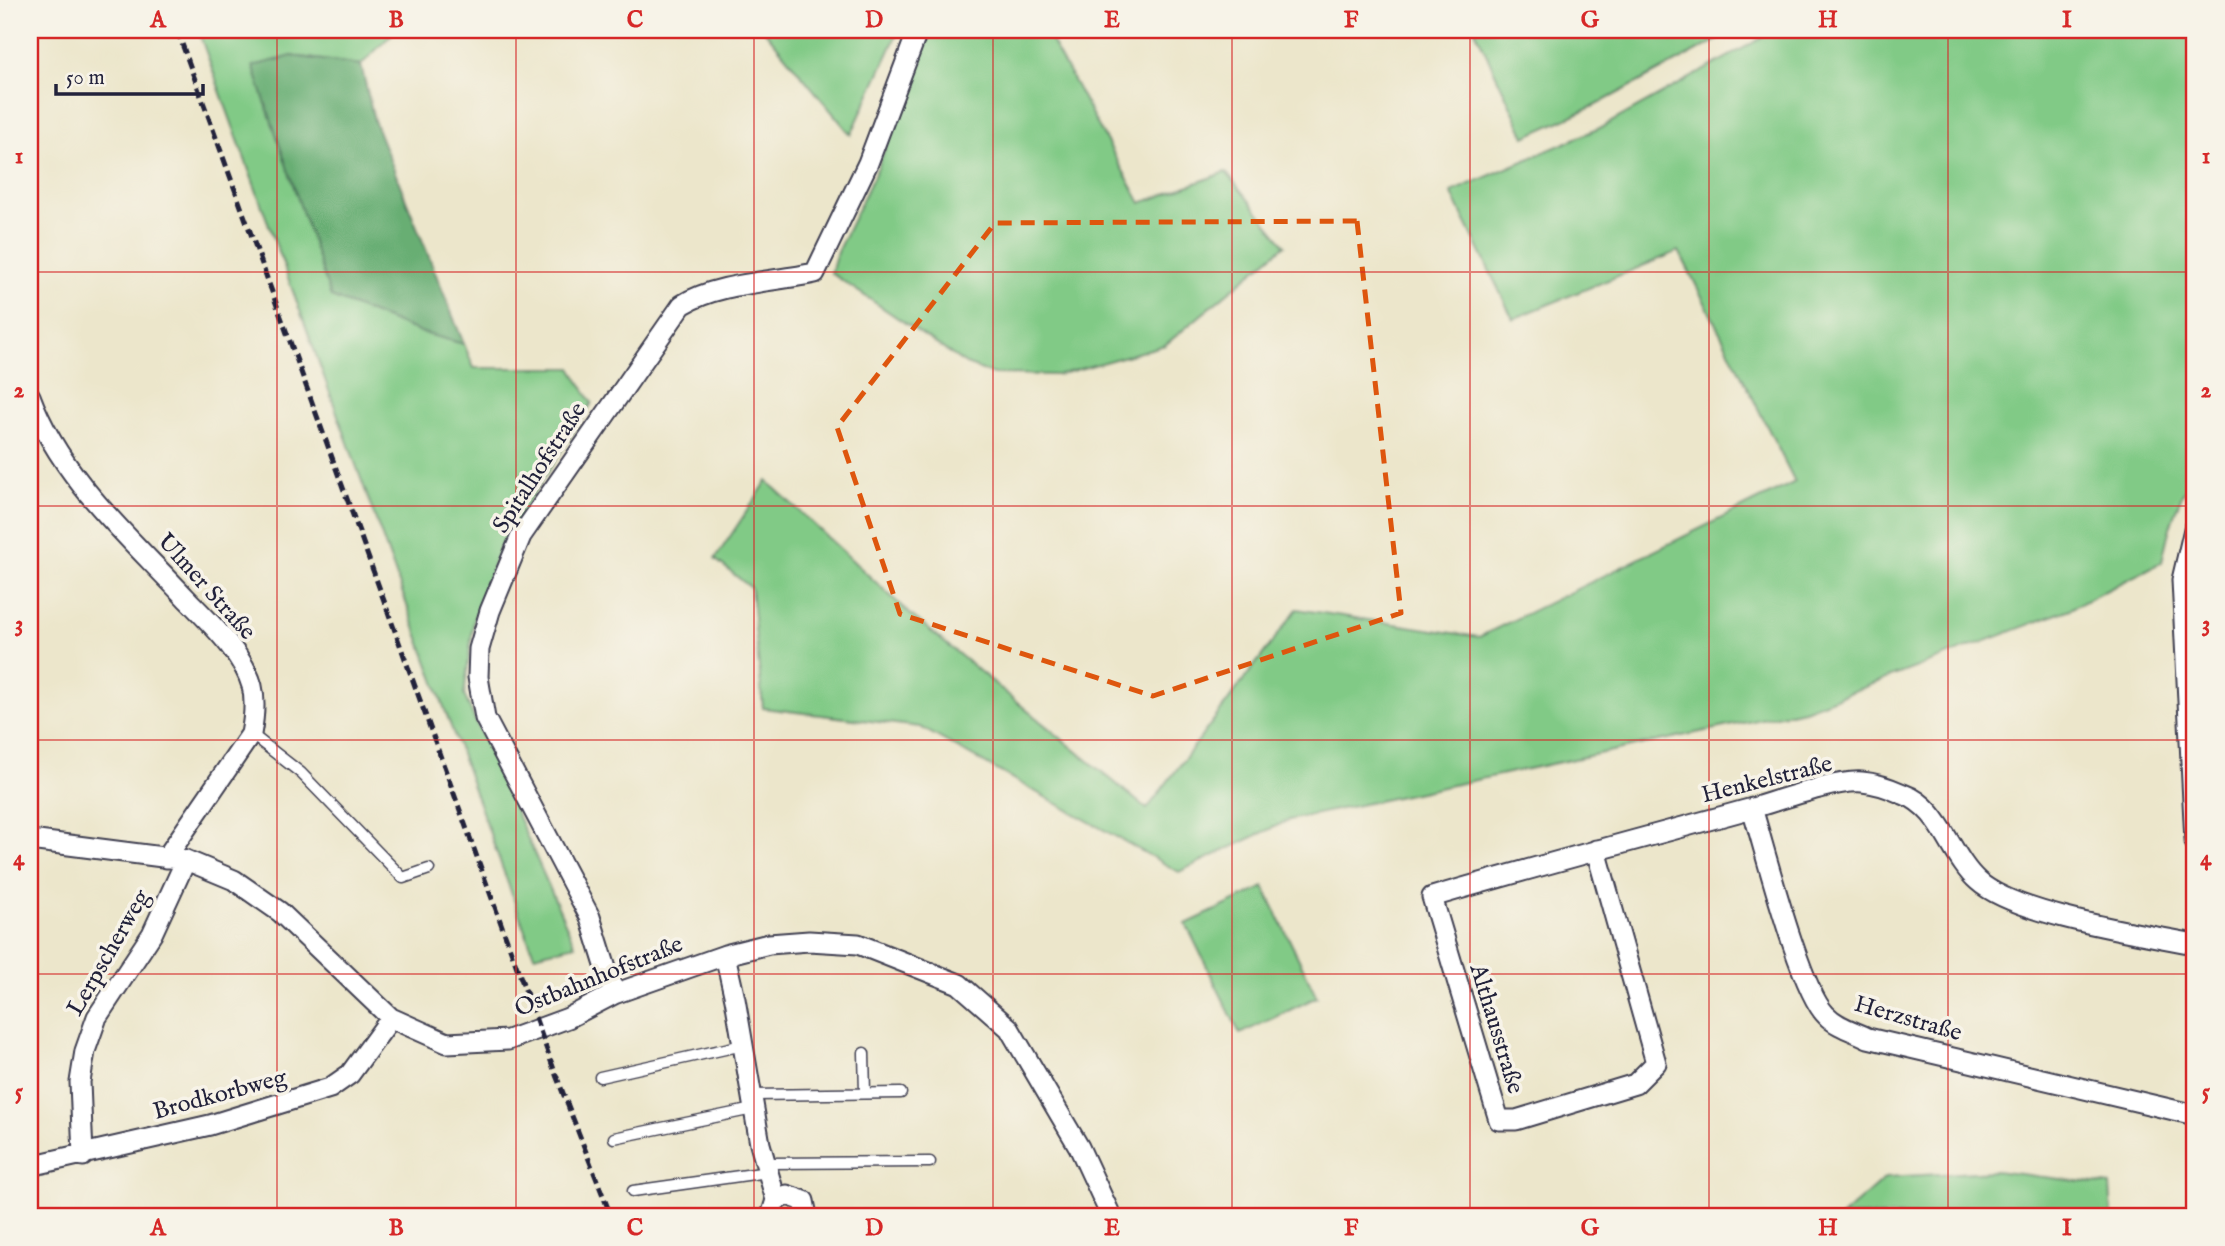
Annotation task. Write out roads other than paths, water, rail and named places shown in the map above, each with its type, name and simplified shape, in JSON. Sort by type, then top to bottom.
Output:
[{"type":"street","name":"Spitalhofstraße","points":[[614,994],[590,917],[485,718],[478,677],[482,640],[521,536],[682,305],[698,295],[714,290],[815,273],[868,163],[918,30]]},
{"type":"street","name":"Ulmer Straße","points":[[30,396],[57,454],[85,491],[203,616],[239,660],[252,686],[255,716],[251,734]]},
{"type":"street","points":[[2195,525],[2182,580],[2195,842]]},
{"type":"street","points":[[176,859],[251,734]]},
{"type":"street","name":"Henkelstraße","points":[[1432,897],[1811,791],[1862,782],[1906,794],[1933,816],[1964,868],[1979,883],[2002,897],[2035,909],[2195,944]]},
{"type":"street","name":"Herzstraße","points":[[1752,808],[1808,985],[1823,1013],[1835,1024],[1868,1038],[2195,1115]]},
{"type":"street","name":"Ostbahnhofstraße","points":[[30,840],[176,859],[234,880],[281,912],[391,1018],[447,1042],[508,1040],[568,1018],[614,994],[725,955],[769,944],[809,941],[858,944],[959,984],[1009,1028],[1079,1147],[1111,1216]]},
{"type":"street","name":"Althausstraße","points":[[1432,897],[1499,1120],[1517,1119],[1635,1084],[1656,1063],[1596,850]]},
{"type":"street","name":"Lerpscherweg","points":[[83,1156],[80,1082],[85,1051],[97,1017],[152,934],[176,859]]},
{"type":"street","points":[[725,955],[774,1208]]},
{"type":"street","name":"Brodkorbweg","points":[[30,1166],[210,1125],[330,1088],[350,1074],[391,1018]]},
{"type":"street","points":[[774,1208],[787,1195],[799,1197],[807,1206],[807,1216]]},
{"type":"lane","points":[[251,734],[301,773],[403,878],[429,869]]},
{"type":"lane","points":[[600,1077],[743,1045]]},
{"type":"lane","points":[[864,1053],[864,1093]]},
{"type":"lane","points":[[614,1138],[752,1102],[864,1093],[901,1093]]},
{"type":"lane","points":[[633,1191],[767,1168],[930,1162]]},
{"type":"railway","points":[[177,30],[556,1075],[611,1216]]}]
